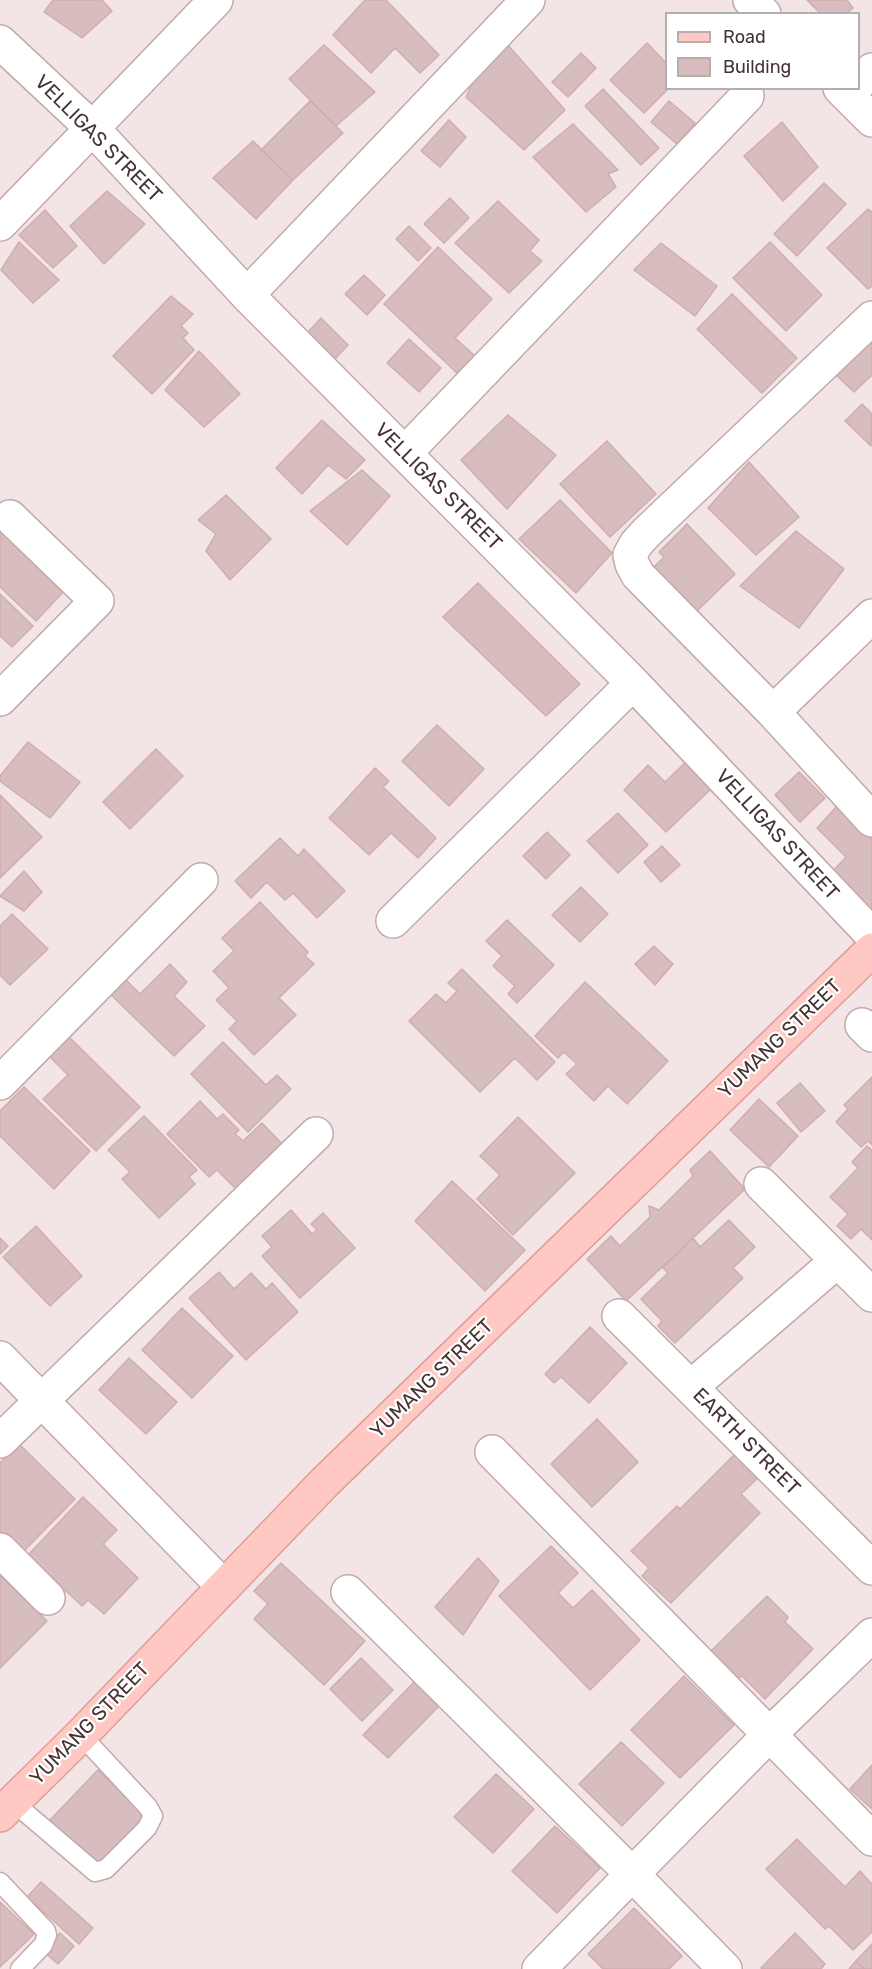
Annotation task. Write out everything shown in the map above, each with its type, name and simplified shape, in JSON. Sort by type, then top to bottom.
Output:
[{"type":"main road","name":"YUMANG STREET","points":[[7,1809],[325,1482],[872,950]]},
{"type":"street","points":[[0,224],[216,0]]},
{"type":"street","points":[[247,296],[528,0]]},
{"type":"street","name":"VELLIGAS STREET","points":[[0,42],[93,129],[247,296],[633,682],[872,935]]},
{"type":"street","points":[[860,80],[872,70]]},
{"type":"street","points":[[851,90],[872,120]]},
{"type":"street","points":[[405,453],[747,96]]},
{"type":"street","points":[[872,318],[646,533],[630,555],[638,575],[773,712],[872,820]]},
{"type":"street","points":[[0,699],[97,602],[10,517]]},
{"type":"street","points":[[773,712],[872,616]]},
{"type":"street","points":[[393,921],[633,682]]},
{"type":"street","points":[[0,1083],[201,880]]},
{"type":"street","points":[[0,1441],[316,1134]]},
{"type":"street","points":[[761,1184],[872,1295]]},
{"type":"street","points":[[691,1387],[837,1261]]},
{"type":"street","name":"EARTH STREET","points":[[619,1316],[872,1568]]},
{"type":"street","points":[[0,1358],[223,1586]]},
{"type":"street","points":[[492,1452],[872,1839]]},
{"type":"street","points":[[0,1550],[48,1599]]},
{"type":"street","points":[[348,1592],[725,1969]]},
{"type":"street","points":[[539,1969],[872,1635]]},
{"type":"lane","points":[[7,1809],[95,1872],[106,1869],[147,1828],[153,1816],[148,1807],[81,1735]]},
{"type":"lane","points":[[0,1882],[46,1931],[47,1935],[43,1945],[20,1969]]},
{"type":"building","points":[[53,0],[102,0],[112,11],[82,38],[44,12]]},
{"type":"building","points":[[365,0],[386,0],[439,55],[420,73],[395,48],[371,73],[333,35]]},
{"type":"building","points":[[807,0],[847,0],[853,8],[848,12],[819,12]]},
{"type":"building","points":[[647,43],[665,62],[665,90],[667,90],[644,113],[610,80]]},
{"type":"building","points":[[507,44],[565,110],[524,150],[466,97],[476,74]]},
{"type":"building","points":[[324,45],[375,92],[336,126],[289,79]]},
{"type":"building","points":[[581,53],[596,68],[568,97],[552,82]]},
{"type":"building","points":[[603,89],[659,148],[641,165],[585,106]]},
{"type":"building","points":[[310,101],[343,133],[293,180],[261,150]]},
{"type":"building","points":[[669,101],[695,123],[677,144],[651,122]]},
{"type":"building","points":[[449,120],[466,137],[440,167],[421,151]]},
{"type":"building","points":[[782,122],[818,167],[783,201],[744,156]]},
{"type":"building","points":[[573,124],[618,170],[608,174],[616,187],[586,212],[533,157]]},
{"type":"building","points":[[253,141],[293,180],[256,219],[213,178]]},
{"type":"building","points":[[824,183],[846,204],[797,256],[774,234]]},
{"type":"building","points":[[107,191],[145,224],[104,264],[70,226]]},
{"type":"building","points":[[450,198],[469,218],[444,243],[424,224]]},
{"type":"building","points":[[498,201],[539,240],[530,251],[542,261],[509,293],[455,243]]},
{"type":"building","points":[[868,209],[872,212],[872,286],[868,289],[827,248]]},
{"type":"building","points":[[45,210],[77,246],[53,268],[19,235]]},
{"type":"building","points":[[409,226],[431,248],[418,261],[396,239]]},
{"type":"building","points":[[19,242],[59,280],[33,303],[1,270]]},
{"type":"building","points":[[770,242],[822,295],[786,331],[733,278]]},
{"type":"building","points":[[661,243],[717,286],[695,316],[634,270]]},
{"type":"building","points":[[438,247],[492,299],[455,338],[475,356],[458,374],[384,304]]},
{"type":"building","points":[[364,275],[385,295],[367,315],[345,294]]},
{"type":"building","points":[[732,294],[797,358],[762,393],[697,329]]},
{"type":"building","points":[[171,296],[193,314],[181,326],[188,333],[183,338],[194,350],[152,394],[113,356]]},
{"type":"building","points":[[321,318],[348,345],[335,359],[308,332]]},
{"type":"building","points":[[409,339],[441,368],[419,392],[387,363]]},
{"type":"building","points":[[872,339],[872,375],[854,392],[836,375]]},
{"type":"building","points":[[199,351],[240,394],[204,427],[165,390]]},
{"type":"building","points":[[862,404],[872,414],[871,446],[845,421]]},
{"type":"building","points":[[508,415],[556,455],[507,509],[461,460]]},
{"type":"building","points":[[322,420],[365,460],[346,479],[328,465],[302,494],[276,468]]},
{"type":"building","points":[[607,441],[656,494],[610,537],[560,484]]},
{"type":"building","points":[[749,462],[799,517],[756,555],[708,508]]},
{"type":"building","points":[[362,470],[390,496],[347,545],[310,511]]},
{"type":"building","points":[[226,495],[271,539],[230,580],[206,551],[216,534],[198,520]]},
{"type":"building","points":[[560,500],[612,553],[576,593],[519,539]]},
{"type":"building","points":[[687,524],[735,574],[696,612],[653,568],[664,557],[659,552]]},
{"type":"building","points":[[0,527],[66,589],[36,621],[0,587]]},
{"type":"building","points":[[796,531],[844,569],[799,628],[740,586]]},
{"type":"building","points":[[478,583],[580,684],[546,716],[443,617]]},
{"type":"building","points":[[0,594],[33,626],[12,647],[0,636]]},
{"type":"building","points":[[437,725],[484,769],[449,806],[402,761]]},
{"type":"building","points":[[28,742],[80,782],[50,818],[0,781],[0,776]]},
{"type":"building","points":[[156,749],[183,776],[130,829],[103,802]]},
{"type":"building","points":[[688,760],[713,787],[666,832],[624,790],[648,765],[665,782]]},
{"type":"building","points":[[375,768],[389,781],[383,787],[436,838],[418,858],[391,833],[369,855],[329,818]]},
{"type":"building","points":[[799,772],[825,798],[800,822],[775,795]]},
{"type":"building","points":[[0,795],[42,837],[0,878]]},
{"type":"building","points":[[838,805],[872,838],[872,911],[832,872],[846,857],[817,828]]},
{"type":"building","points":[[618,813],[648,845],[618,873],[587,841]]},
{"type":"building","points":[[547,832],[570,855],[546,879],[523,856]]},
{"type":"building","points":[[280,838],[298,856],[304,849],[345,891],[317,918],[293,893],[285,900],[267,882],[251,898],[235,881]]},
{"type":"building","points":[[662,846],[680,865],[661,882],[644,862]]},
{"type":"building","points":[[24,871],[42,892],[24,911],[0,896]]},
{"type":"building","points":[[581,887],[608,914],[580,942],[552,915]]},
{"type":"building","points":[[260,902],[308,952],[305,956],[314,964],[279,998],[296,1015],[254,1055],[229,1029],[237,1021],[216,1000],[229,988],[213,971],[234,951],[222,938]]},
{"type":"building","points":[[12,914],[48,949],[10,985],[0,975],[0,926]]},
{"type":"building","points":[[507,920],[554,965],[517,1003],[508,994],[515,986],[493,966],[502,956],[486,941]]},
{"type":"building","points":[[654,946],[673,964],[655,985],[635,964]]},
{"type":"building","points":[[170,964],[187,982],[174,996],[205,1026],[174,1056],[107,991],[122,976],[140,994]]},
{"type":"building","points":[[462,969],[555,1062],[537,1080],[515,1058],[480,1092],[409,1021],[436,994],[446,1003],[457,991],[448,983]]},
{"type":"building","points":[[585,982],[668,1061],[627,1104],[608,1086],[594,1101],[566,1074],[577,1064],[564,1052],[558,1058],[535,1036]]},
{"type":"building","points":[[68,1036],[140,1107],[96,1151],[43,1099],[68,1075],[48,1055]]},
{"type":"building","points":[[223,1042],[266,1085],[277,1075],[291,1089],[248,1132],[191,1074]]},
{"type":"building","points":[[872,1077],[872,1145],[868,1141],[861,1147],[836,1122],[848,1109],[844,1105]]},
{"type":"building","points":[[800,1083],[825,1111],[801,1132],[777,1103]]},
{"type":"building","points":[[24,1087],[90,1151],[54,1189],[0,1136],[0,1111]]},
{"type":"building","points":[[759,1099],[798,1136],[769,1167],[730,1130]]},
{"type":"building","points":[[200,1101],[217,1119],[223,1114],[239,1130],[235,1134],[243,1141],[262,1123],[284,1146],[238,1191],[217,1170],[209,1177],[167,1134]]},
{"type":"building","points":[[144,1116],[197,1170],[189,1177],[195,1184],[159,1218],[122,1179],[130,1172],[108,1150]]},
{"type":"building","points":[[518,1117],[575,1173],[513,1235],[477,1199],[500,1175],[480,1156]]},
{"type":"building","points":[[867,1146],[872,1150],[872,1240],[861,1229],[851,1239],[837,1226],[848,1214],[830,1197],[858,1168],[852,1162]]},
{"type":"building","points":[[710,1151],[745,1189],[626,1301],[587,1259],[611,1236],[620,1246],[650,1217],[649,1206],[659,1210],[693,1176],[690,1170]]},
{"type":"building","points":[[452,1181],[525,1250],[485,1291],[415,1221]]},
{"type":"building","points":[[291,1210],[312,1234],[317,1230],[311,1224],[323,1213],[355,1248],[300,1298],[262,1256],[272,1247],[262,1236]]},
{"type":"building","points":[[729,1220],[755,1247],[733,1268],[743,1278],[675,1343],[658,1326],[662,1321],[641,1299],[668,1273],[663,1268],[693,1238],[700,1247]]},
{"type":"building","points":[[36,1226],[82,1276],[50,1306],[3,1257]]},
{"type":"building","points":[[0,1238],[8,1246],[0,1254]]},
{"type":"building","points":[[219,1272],[234,1289],[251,1273],[266,1289],[272,1283],[298,1312],[246,1360],[189,1298]]},
{"type":"building","points":[[182,1308],[233,1356],[192,1398],[142,1350]]},
{"type":"building","points":[[590,1327],[627,1363],[589,1403],[561,1377],[554,1383],[545,1374]]},
{"type":"building","points":[[129,1358],[177,1402],[146,1434],[99,1390]]},
{"type":"building","points":[[597,1419],[638,1462],[592,1507],[551,1464]]},
{"type":"building","points":[[19,1444],[75,1499],[21,1554],[0,1532],[0,1463]]},
{"type":"building","points":[[738,1451],[762,1474],[741,1494],[760,1513],[671,1603],[642,1576],[649,1568],[631,1551],[677,1506],[680,1509]]},
{"type":"building","points":[[83,1497],[117,1530],[103,1544],[138,1578],[104,1614],[88,1600],[82,1606],[28,1555]]},
{"type":"building","points":[[551,1546],[578,1573],[558,1593],[573,1608],[592,1590],[640,1640],[590,1690],[499,1596]]},
{"type":"building","points":[[478,1558],[499,1581],[463,1635],[435,1607]]},
{"type":"building","points":[[281,1563],[365,1641],[324,1685],[254,1619],[268,1604],[254,1591]]},
{"type":"building","points":[[0,1575],[47,1621],[0,1668]]},
{"type":"building","points":[[767,1596],[788,1617],[785,1622],[813,1649],[765,1699],[742,1676],[737,1679],[710,1652]]},
{"type":"building","points":[[361,1658],[393,1690],[362,1721],[330,1689]]},
{"type":"building","points":[[684,1676],[734,1725],[680,1778],[631,1730]]},
{"type":"building","points":[[416,1680],[441,1704],[388,1758],[363,1735]]},
{"type":"building","points":[[621,1742],[664,1783],[622,1826],[579,1784]]},
{"type":"building","points":[[872,1765],[872,1809],[850,1789]]},
{"type":"building","points":[[98,1770],[147,1818],[98,1869],[49,1821]]},
{"type":"building","points":[[496,1774],[534,1809],[493,1853],[454,1817]]},
{"type":"building","points":[[555,1826],[600,1868],[557,1913],[512,1871]]},
{"type":"building","points":[[797,1839],[845,1887],[860,1871],[872,1884],[872,1932],[853,1950],[829,1926],[825,1929],[766,1869]]},
{"type":"building","points":[[41,1882],[93,1928],[79,1944],[27,1897]]},
{"type":"building","points":[[0,1902],[34,1934],[0,1967]]},
{"type":"building","points":[[634,1908],[682,1956],[669,1969],[603,1969],[588,1954]]},
{"type":"building","points":[[60,1933],[74,1946],[58,1964],[43,1951]]},
{"type":"building","points":[[795,1933],[825,1964],[821,1969],[762,1969],[761,1968]]},
{"type":"building","points":[[872,1944],[872,1969],[865,1969],[856,1961]]},
{"type":"building","points":[[856,1961],[864,1969],[849,1969]]}]
